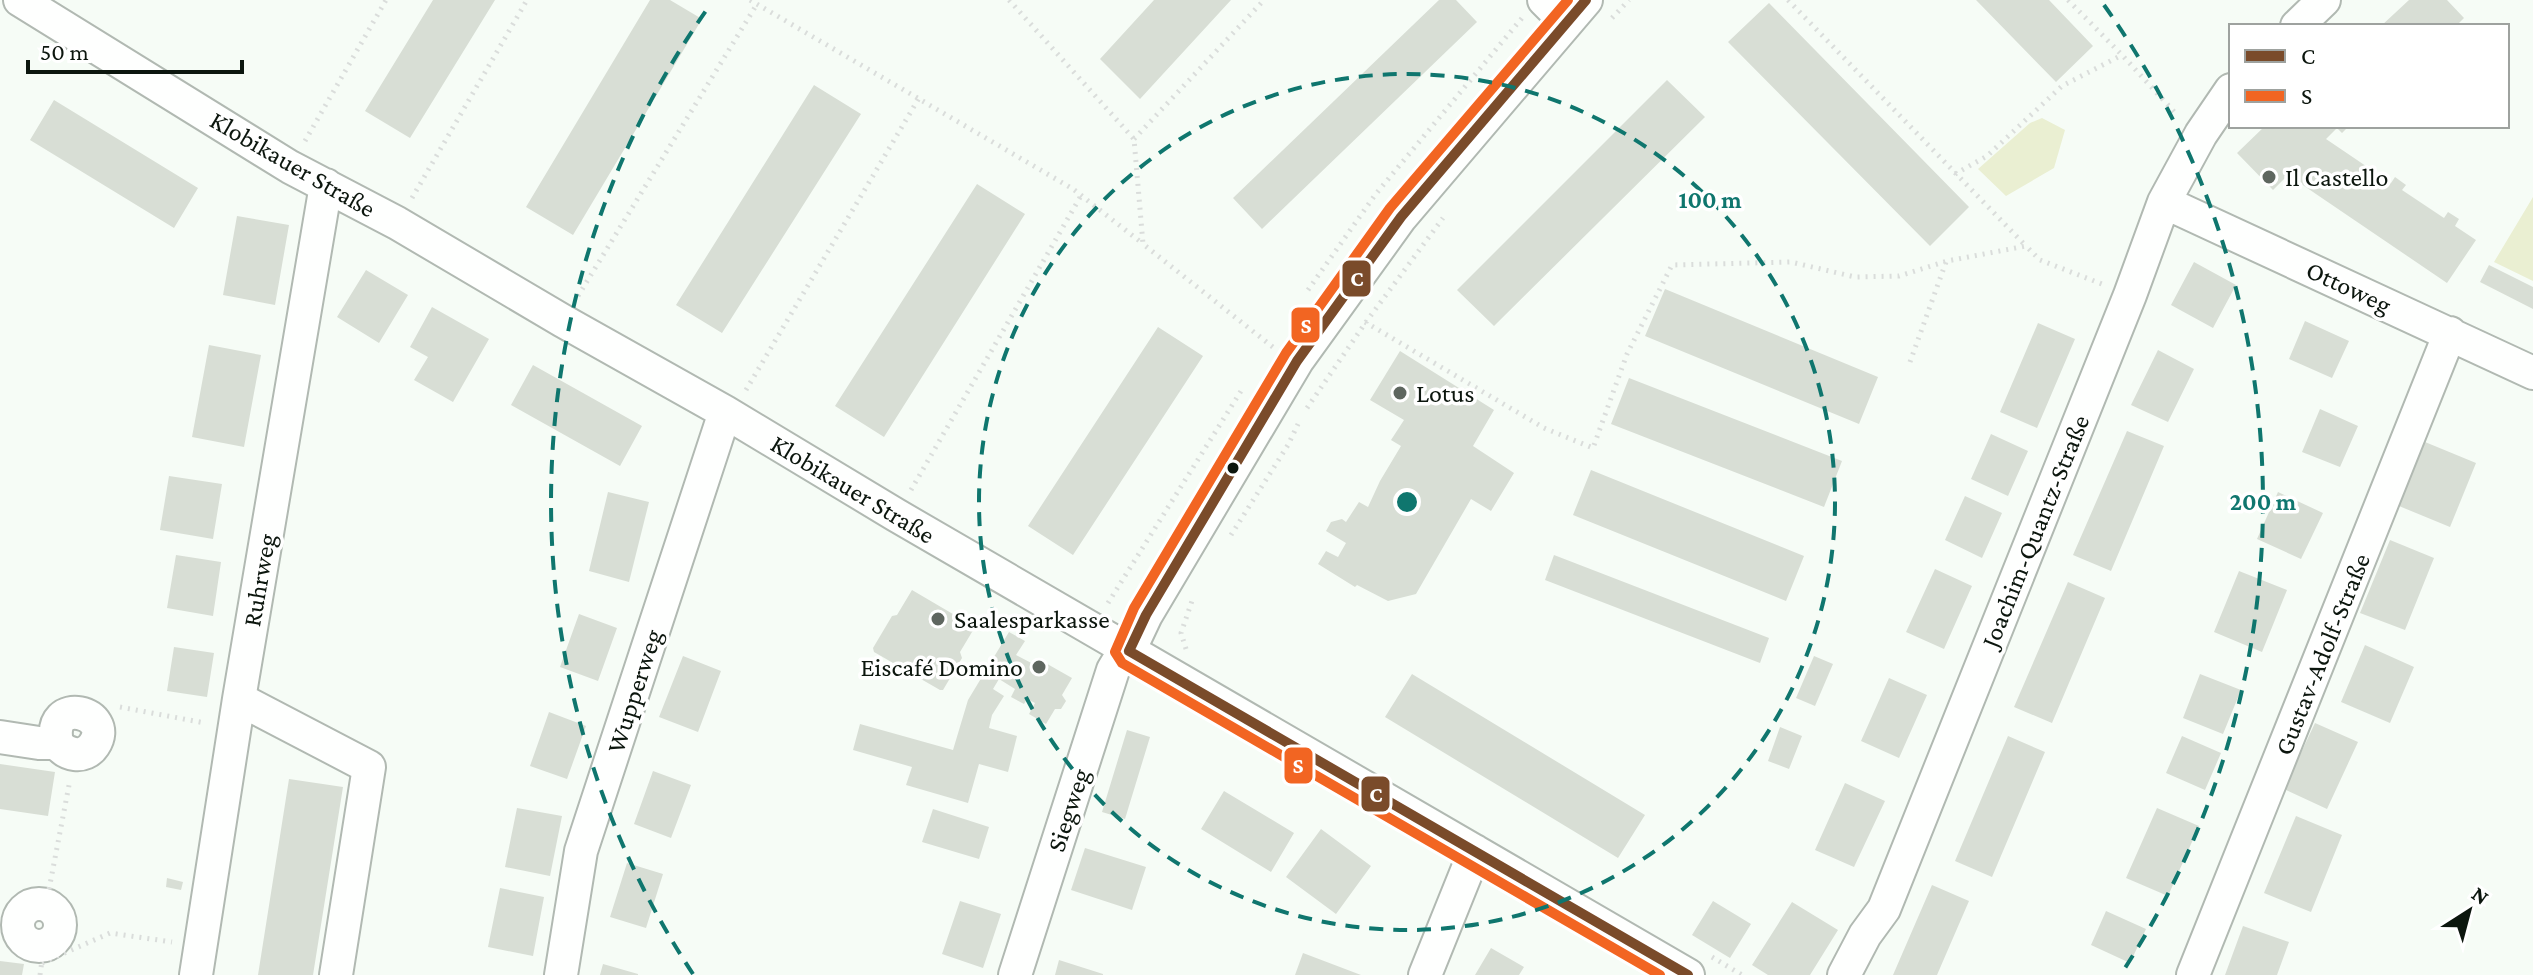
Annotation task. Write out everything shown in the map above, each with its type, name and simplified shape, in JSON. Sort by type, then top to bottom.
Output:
[{"type":"street","name":"Klobikauer Straße","points":[[20,0],[290,167],[397,223],[725,412],[896,515],[1688,975]]},
{"type":"street","points":[[2299,24],[2324,0]]},
{"type":"street","name":"Siegweg","points":[[1015,975],[1113,670],[1129,651],[1154,601],[1297,361],[1401,217],[1576,11]]},
{"type":"street","name":"Joachim-Quantz-Straße","points":[[1844,975],[1865,935],[1884,909],[2130,295],[2164,202],[2201,134],[2229,93]]},
{"type":"street","name":"Ruhrweg","points":[[198,960],[326,185]]},
{"type":"street","name":"Ottoweg","points":[[2164,202],[2533,373]]},
{"type":"street","name":"Gustav-Adolf-Straße","points":[[2193,975],[2450,333]]},
{"type":"street","name":"Wupperweg","points":[[561,975],[581,851],[725,412]]},
{"type":"street","points":[[66,749],[56,727],[63,717],[76,712],[90,717]]},
{"type":"street","points":[[237,714],[369,767],[336,975]]},
{"type":"street","points":[[0,737],[66,749]]},
{"type":"street","points":[[1425,975],[1475,851]]},
{"type":"street","points":[[46,905],[56,913],[60,924],[42,961],[30,944],[9,928],[26,908],[46,905]]},
{"type":"path","points":[[290,167],[386,0]]},
{"type":"path","points":[[397,223],[527,0]]},
{"type":"path","points":[[750,0],[1082,194],[1269,346],[1325,381]]},
{"type":"path","points":[[1009,0],[1134,139],[1143,244]]},
{"type":"path","points":[[1134,139],[1264,0]]},
{"type":"path","points":[[1576,11],[1629,0]]},
{"type":"path","points":[[1788,0],[2040,260],[2130,295]]},
{"type":"path","points":[[2068,0],[2181,120],[2201,134]]},
{"type":"path","points":[[563,321],[757,4]]},
{"type":"path","points":[[1955,174],[1987,156],[2062,86],[2122,55]]},
{"type":"path","points":[[725,412],[740,401],[919,98]]},
{"type":"path","points":[[896,515],[1082,194]]},
{"type":"path","points":[[1222,547],[1241,523],[1325,381],[1449,210]]},
{"type":"path","points":[[1337,306],[1544,428],[1593,448],[1627,354],[1672,265],[1791,262],[1855,277],[1899,276],[1947,261],[2026,246]]},
{"type":"path","points":[[1910,362],[1947,261]]},
{"type":"path","points":[[1185,648],[1181,633],[1199,587]]},
{"type":"path","points":[[90,717],[113,706],[237,714]]},
{"type":"path","points":[[46,905],[66,749]]},
{"type":"path","points":[[42,961],[110,933],[198,960]]},
{"type":"green space","points":[[2042,118],[2065,130],[2054,168],[2006,196],[1978,169],[2030,123]]},
{"type":"green space","points":[[2533,197],[2533,281],[2494,262]]},
{"type":"building","points":[[433,0],[495,0],[410,138],[365,111]]},
{"type":"building","points":[[650,0],[670,0],[702,19],[573,235],[526,207]]},
{"type":"building","points":[[1154,0],[1231,0],[1140,99],[1100,59]]},
{"type":"building","points":[[1439,0],[1456,0],[1477,22],[1262,229],[1233,198]]},
{"type":"building","points":[[1976,0],[2049,0],[2093,46],[2056,82]]},
{"type":"building","points":[[2409,0],[2447,0],[2464,18],[2458,24],[2383,24]]},
{"type":"building","points":[[1769,3],[1969,207],[1930,246],[1728,42]]},
{"type":"building","points":[[1667,80],[1705,117],[1494,326],[1457,290]]},
{"type":"building","points":[[814,85],[861,114],[722,333],[676,305]]},
{"type":"building","points":[[54,100],[198,188],[174,228],[30,140]]},
{"type":"building","points":[[2263,128],[2337,128],[2326,139],[2391,183],[2395,177],[2406,185],[2402,190],[2444,218],[2448,212],[2459,219],[2455,226],[2476,240],[2447,283],[2288,175],[2273,190],[2237,153]]},
{"type":"building","points":[[977,184],[1025,214],[884,437],[835,406]]},
{"type":"building","points":[[237,216],[289,225],[275,305],[223,295]]},
{"type":"building","points":[[2194,262],[2236,285],[2213,328],[2171,305]]},
{"type":"building","points":[[2489,265],[2533,287],[2533,309],[2480,282]]},
{"type":"building","points":[[366,270],[408,295],[379,343],[337,317]]},
{"type":"building","points":[[1665,289],[1878,377],[1859,424],[1645,336]]},
{"type":"building","points":[[432,307],[489,339],[453,402],[414,380],[428,357],[410,347]]},
{"type":"building","points":[[2305,321],[2349,341],[2332,378],[2289,359]]},
{"type":"building","points":[[2038,323],[2075,339],[2037,428],[2000,412]]},
{"type":"building","points":[[1158,327],[1203,356],[1073,555],[1028,526]]},
{"type":"building","points":[[209,345],[261,355],[244,447],[192,437]]},
{"type":"building","points":[[2158,350],[2194,369],[2168,422],[2131,405]]},
{"type":"building","points":[[1400,351],[1494,410],[1473,446],[1514,473],[1491,511],[1471,499],[1416,594],[1388,601],[1357,585],[1355,587],[1318,564],[1326,551],[1338,557],[1346,543],[1326,531],[1331,522],[1342,519],[1346,522],[1359,502],[1368,507],[1401,446],[1391,440],[1404,420],[1370,400]]},
{"type":"building","points":[[533,365],[642,426],[620,466],[511,405]]},
{"type":"building","points":[[1629,378],[1842,461],[1824,507],[1611,424]]},
{"type":"building","points":[[2320,409],[2358,426],[2340,467],[2302,452]]},
{"type":"building","points":[[2127,431],[2164,446],[2111,571],[2073,555]]},
{"type":"building","points":[[1991,434],[2028,451],[2008,496],[1971,479]]},
{"type":"building","points":[[2425,442],[2476,463],[2450,527],[2399,506]]},
{"type":"building","points":[[1591,470],[1804,556],[1786,601],[1573,515]]},
{"type":"building","points":[[169,476],[222,484],[213,539],[160,530]]},
{"type":"building","points":[[608,492],[649,502],[629,582],[589,571]]},
{"type":"building","points":[[2278,492],[2323,513],[2301,559],[2257,539]]},
{"type":"building","points":[[1965,496],[2002,513],[1982,558],[1945,540]]},
{"type":"building","points":[[2390,540],[2434,558],[2405,630],[2360,613]]},
{"type":"building","points":[[176,555],[221,562],[213,616],[167,608]]},
{"type":"building","points":[[1554,555],[1769,638],[1760,663],[1545,580]]},
{"type":"building","points":[[1935,569],[1972,586],[1944,649],[1906,632]]},
{"type":"building","points":[[2239,571],[2287,590],[2262,652],[2214,632]]},
{"type":"building","points":[[2068,582],[2105,598],[2052,723],[2014,707]]},
{"type":"building","points":[[912,590],[975,627],[960,652],[962,658],[943,690],[874,652],[873,648],[892,616],[897,615]]},
{"type":"building","points":[[579,614],[617,628],[598,681],[560,667]]},
{"type":"building","points":[[1009,632],[1025,641],[1016,655],[1039,667],[1042,661],[1072,678],[1062,695],[1066,701],[1061,709],[1055,709],[1046,724],[1029,714],[1035,703],[1027,699],[1024,704],[1011,697],[1015,689],[999,679],[993,689],[1004,696],[992,715],[989,728],[1017,736],[1008,772],[979,764],[968,803],[906,785],[912,767],[853,750],[860,724],[953,750],[968,700]]},
{"type":"building","points":[[2365,645],[2414,667],[2390,723],[2341,702]]},
{"type":"building","points":[[174,647],[214,653],[207,697],[167,691]]},
{"type":"building","points":[[683,656],[721,671],[698,732],[659,717]]},
{"type":"building","points":[[1814,656],[1833,664],[1815,706],[1796,698]]},
{"type":"building","points":[[1412,674],[1645,815],[1618,858],[1385,717]]},
{"type":"building","points":[[2200,674],[2241,690],[2223,734],[2183,718]]},
{"type":"building","points":[[1889,678],[1927,695],[1899,758],[1861,741]]},
{"type":"building","points":[[549,712],[586,726],[567,779],[530,766]]},
{"type":"building","points":[[2315,723],[2358,742],[2327,809],[2284,789]]},
{"type":"building","points":[[1780,727],[1802,736],[1789,769],[1768,761]]},
{"type":"building","points":[[1127,730],[1150,737],[1125,819],[1102,812]]},
{"type":"building","points":[[2008,736],[2045,752],[1992,877],[1955,861]]},
{"type":"building","points":[[2182,736],[2221,753],[2205,790],[2166,773]]},
{"type":"building","points":[[0,764],[55,772],[48,816],[0,809]]},
{"type":"building","points":[[653,771],[691,785],[671,838],[634,824]]},
{"type":"building","points":[[289,779],[343,787],[313,975],[258,975]]},
{"type":"building","points":[[1845,783],[1885,801],[1854,867],[1815,850]]},
{"type":"building","points":[[1224,791],[1294,833],[1271,872],[1201,829]]},
{"type":"building","points":[[517,808],[562,816],[550,876],[505,867]]},
{"type":"building","points":[[2157,808],[2199,826],[2168,896],[2126,878]]},
{"type":"building","points":[[933,809],[989,827],[979,859],[922,842]]},
{"type":"building","points":[[2296,816],[2342,835],[2311,912],[2264,893]]},
{"type":"building","points":[[1321,829],[1371,866],[1336,914],[1286,877]]},
{"type":"building","points":[[1085,848],[1146,867],[1132,910],[1071,890]]},
{"type":"building","points":[[627,863],[663,874],[646,928],[610,917]]},
{"type":"building","points":[[167,878],[183,882],[181,890],[166,887]]},
{"type":"building","points":[[1932,885],[1969,901],[1937,975],[1893,975]]},
{"type":"building","points":[[500,888],[544,897],[533,956],[488,947]]},
{"type":"building","points":[[960,901],[1001,914],[983,968],[942,954]]},
{"type":"building","points":[[1713,901],[1751,924],[1730,958],[1692,935]]},
{"type":"building","points":[[1792,902],[1838,930],[1810,975],[1768,975],[1752,965]]},
{"type":"building","points":[[2106,911],[2146,929],[2130,963],[2091,945]]},
{"type":"building","points":[[2243,926],[2289,942],[2277,975],[2225,975]]},
{"type":"building","points":[[1491,948],[1524,967],[1519,975],[1475,975]]},
{"type":"building","points":[[1303,953],[1361,975],[1295,975]]},
{"type":"building","points":[[1059,960],[1103,974],[1103,975],[1055,975]]},
{"type":"building","points":[[0,961],[24,964],[22,975],[0,975]]},
{"type":"building","points":[[603,964],[638,974],[638,975],[600,975]]},
{"type":"transit line","name":"S","points":[[1568,0],[1390,208],[1286,353],[1134,608],[1115,652],[1122,663],[1660,975]]},
{"type":"transit line","name":"C","points":[[1586,0],[1401,217],[1297,361],[1146,615],[1129,651],[1688,975]]},
{"type":"place","name":"Il Castello","points":[[2269,177]]},
{"type":"place","name":"Lotus","points":[[1400,393]]},
{"type":"place","name":"Saalesparkasse","points":[[938,619]]},
{"type":"place","name":"Eiscafé Domino","points":[[1039,667]]}]
